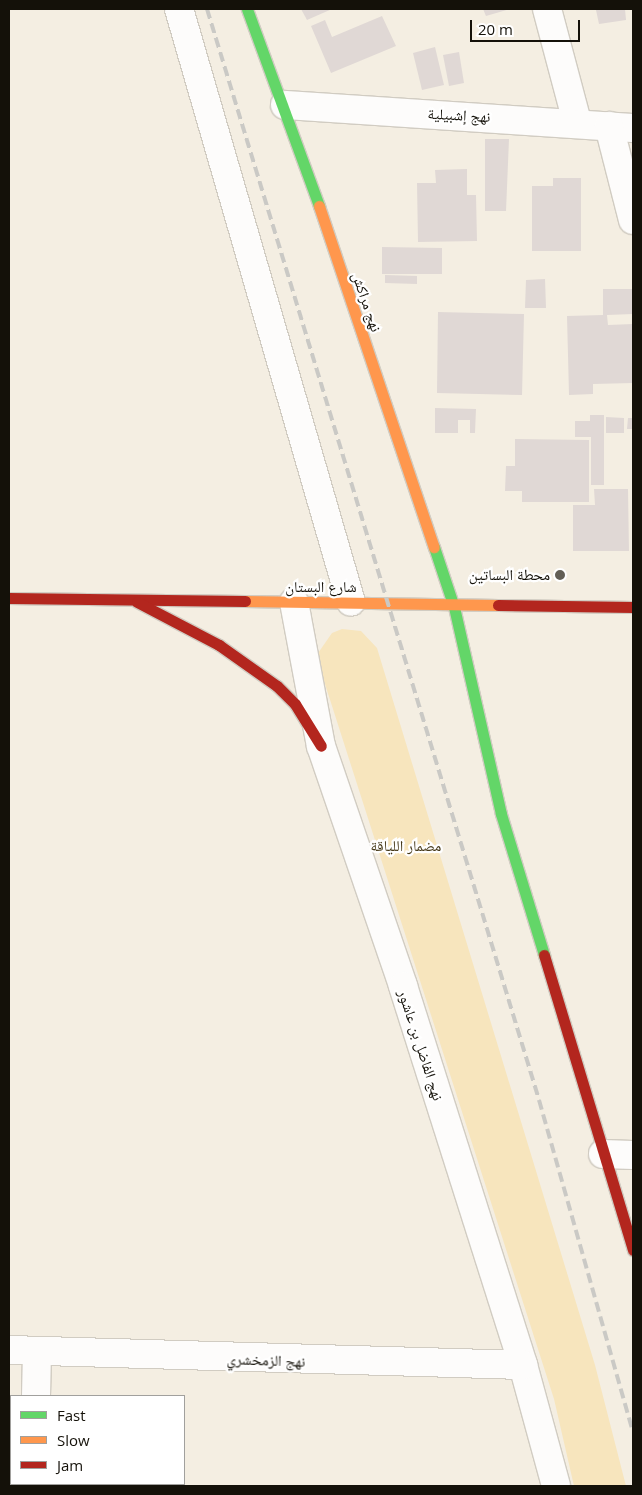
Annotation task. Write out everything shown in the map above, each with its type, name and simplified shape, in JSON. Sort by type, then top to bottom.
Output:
[{"type":"street","points":[[179,9],[351,602]]},
{"type":"street","name":"نهج مراكش","points":[[247,9],[285,105],[454,607],[501,814],[633,1250]]},
{"type":"street","points":[[547,9],[577,122]]},
{"type":"street","name":"نهج إشبيلية","points":[[285,105],[577,122],[621,127]]},
{"type":"street","points":[[621,127],[633,220]]},
{"type":"street","name":"شارع البستان","points":[[9,598],[351,602],[454,607],[633,607]]},
{"type":"street","points":[[131,599],[254,668],[295,704],[321,746]]},
{"type":"street","name":"نهج الفاضل بن عاشور","points":[[294,602],[321,746],[522,1365],[556,1486]]},
{"type":"street","points":[[604,1154],[633,1155]]},
{"type":"street","name":"نهج الزمخشري","points":[[9,1350],[522,1365]]},
{"type":"street","points":[[36,1395],[37,1352]]},
{"type":"green space","name":"مضمار اللياقة","points":[[342,629],[361,631],[377,648],[595,1365],[626,1486],[574,1486],[554,1399],[316,656],[332,633]]},
{"type":"building","points":[[301,9],[332,9],[307,20]]},
{"type":"building","points":[[483,9],[510,9],[486,16]]},
{"type":"building","points":[[625,9],[626,20],[599,24],[596,10]]},
{"type":"building","points":[[382,16],[396,46],[331,73],[311,26],[325,20],[332,37]]},
{"type":"building","points":[[435,47],[444,85],[422,90],[413,53]]},
{"type":"building","points":[[459,52],[464,83],[449,86],[443,55]]},
{"type":"building","points":[[485,139],[509,139],[506,211],[485,211]]},
{"type":"building","points":[[467,169],[467,195],[476,195],[477,241],[418,242],[417,183],[436,183],[435,170]]},
{"type":"building","points":[[553,178],[581,178],[581,251],[532,251],[532,186],[553,186]]},
{"type":"building","points":[[382,247],[442,248],[442,274],[382,274]]},
{"type":"building","points":[[385,275],[417,276],[417,284],[385,283]]},
{"type":"building","points":[[545,279],[546,308],[525,308],[526,280]]},
{"type":"building","points":[[603,289],[633,289],[633,314],[607,315],[608,325],[633,324],[633,383],[593,384],[593,394],[569,395],[567,316],[603,315]]},
{"type":"building","points":[[438,312],[524,314],[522,395],[437,393]]},
{"type":"building","points":[[435,408],[476,409],[475,433],[470,433],[470,420],[458,420],[458,433],[435,433]]},
{"type":"building","points":[[590,415],[604,415],[604,485],[591,485],[591,437],[575,437],[575,421],[590,421]]},
{"type":"building","points":[[606,417],[624,418],[624,433],[606,433]]},
{"type":"building","points":[[628,418],[633,418],[633,429],[627,429]]},
{"type":"building","points":[[515,439],[589,440],[589,502],[522,502],[522,491],[505,491],[506,466],[515,466]]},
{"type":"building","points":[[594,489],[628,489],[629,551],[573,551],[573,505],[595,505]]},
{"type":"railway","points":[[207,9],[539,1100],[633,1432]]},
{"type":"traffic: fast","points":[[247,9],[319,206]]},
{"type":"traffic: fast","points":[[434,547],[454,607],[501,814],[544,955]]},
{"type":"traffic: slow","points":[[319,206],[434,547]]},
{"type":"traffic: slow","points":[[245,601],[498,605]]},
{"type":"traffic: jam","points":[[9,598],[245,601]]},
{"type":"traffic: jam","points":[[137,602],[219,645],[277,686],[295,704],[321,746]]},
{"type":"traffic: jam","points":[[498,605],[633,607]]},
{"type":"traffic: jam","points":[[544,955],[633,1250]]},
{"type":"place","name":"محطة البساتين","points":[[560,575]]}]
